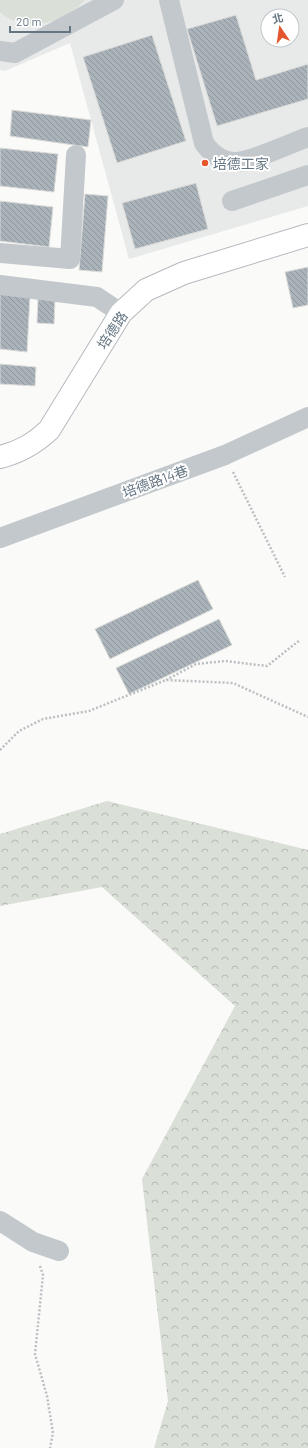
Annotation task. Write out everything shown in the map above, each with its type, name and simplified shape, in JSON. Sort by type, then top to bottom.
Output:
[{"type":"main road","name":"培德路","points":[[0,457],[16,453],[35,443],[49,430],[121,313],[146,290],[184,273],[308,235]]},
{"type":"lane","points":[[0,51],[15,53],[114,0]]},
{"type":"lane","points":[[169,0],[204,143],[210,153],[222,159],[233,162],[246,160],[308,137]]},
{"type":"lane","points":[[0,253],[70,259],[76,155]]},
{"type":"lane","points":[[232,201],[308,175]]},
{"type":"lane","points":[[0,285],[97,297],[121,313]]},
{"type":"lane","name":"培德路14巷","points":[[0,538],[225,455],[308,417]]},
{"type":"lane","points":[[0,1220],[33,1242],[59,1251]]},
{"type":"path","points":[[225,455],[285,577]]},
{"type":"path","points":[[0,750],[19,731],[43,719],[89,711],[166,680],[196,664],[225,661],[267,666],[300,640]]},
{"type":"path","points":[[166,680],[233,683],[308,717]]},
{"type":"path","points":[[33,1242],[43,1275],[35,1354],[47,1396],[53,1434],[50,1448]]},
{"type":"shaded area","name":"培德工家","points":[[0,0],[308,0],[308,206],[129,259],[70,43],[5,71],[0,70]]},
{"type":"green space","points":[[0,0],[85,0],[77,8],[56,20],[33,24],[21,23],[10,19],[0,12]]},
{"type":"green space","points":[[107,801],[308,850],[308,1448],[154,1448],[168,1401],[142,1179],[235,1006],[102,887],[0,906],[0,834]]},
{"type":"building","points":[[236,15],[256,80],[308,64],[308,99],[217,126],[187,29]]},
{"type":"building","points":[[152,35],[186,141],[117,163],[83,57]]},
{"type":"building","points":[[12,110],[91,120],[88,147],[10,136]]},
{"type":"building","points":[[0,148],[58,154],[54,192],[0,186]]},
{"type":"building","points":[[196,183],[208,229],[135,249],[122,203]]},
{"type":"building","points":[[85,194],[108,196],[102,272],[79,270]]},
{"type":"building","points":[[0,201],[53,207],[49,247],[0,241]]},
{"type":"building","points":[[308,267],[308,305],[293,308],[285,272]]},
{"type":"building","points":[[0,292],[30,296],[27,352],[0,349]]},
{"type":"building","points":[[38,298],[55,300],[54,324],[37,323]]},
{"type":"building","points":[[0,364],[36,367],[35,386],[0,384]]},
{"type":"building","points":[[198,580],[213,609],[110,659],[95,629]]},
{"type":"building","points":[[219,619],[232,645],[129,694],[116,668]]},
{"type":"place","name":"培德工家","points":[[205,163]]}]
